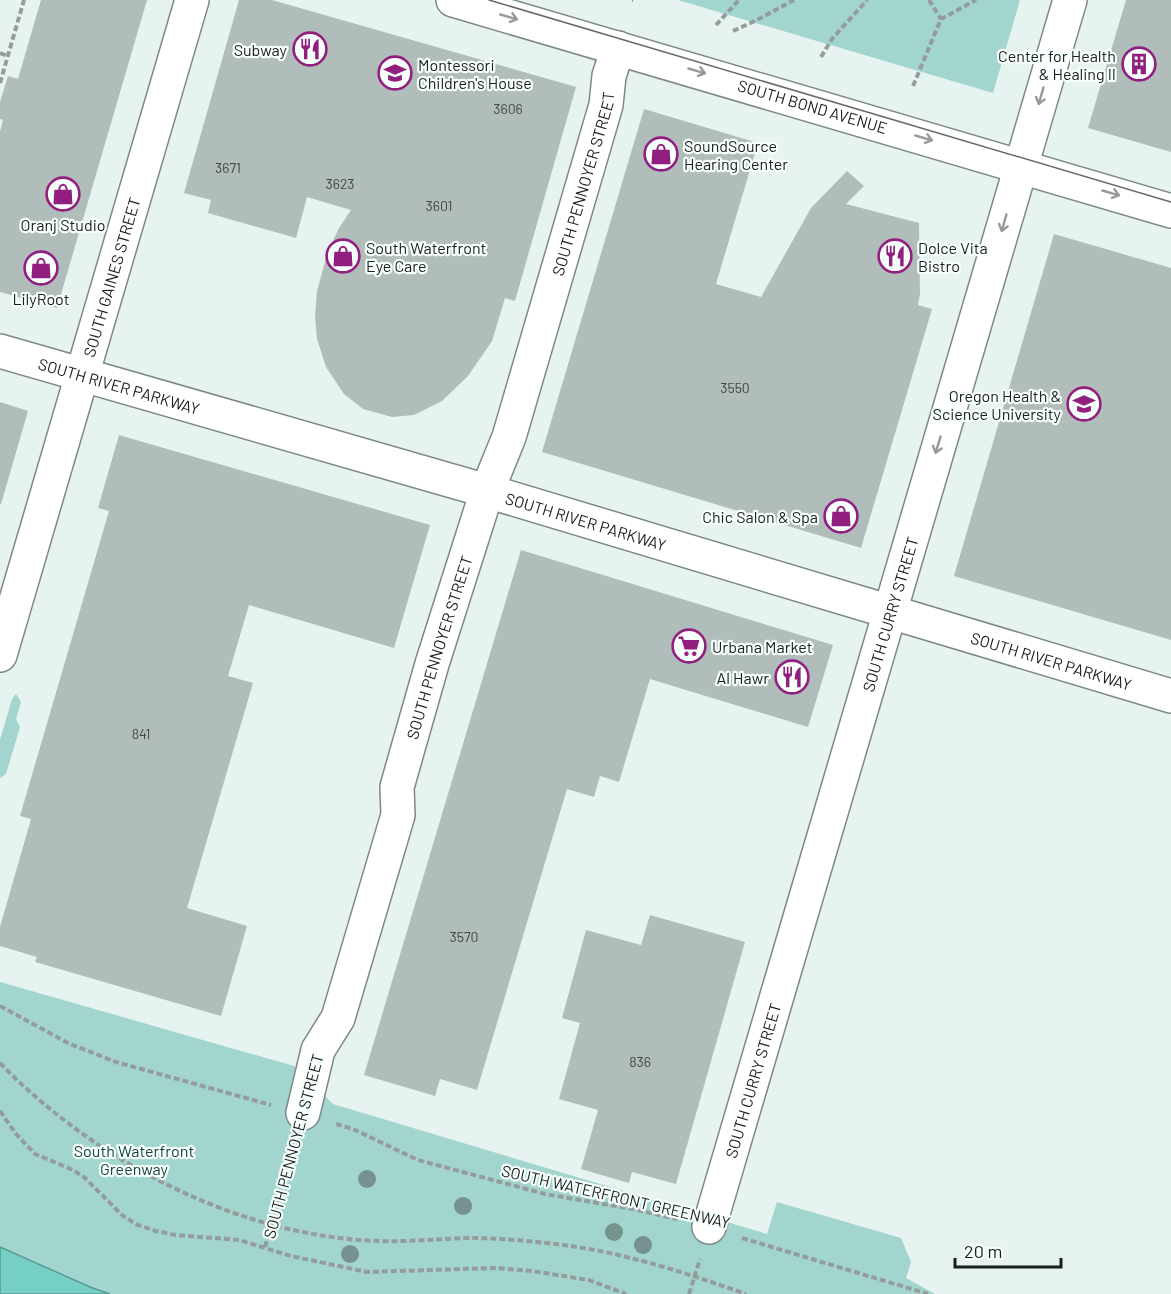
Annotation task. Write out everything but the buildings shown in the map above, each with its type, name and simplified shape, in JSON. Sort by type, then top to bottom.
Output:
[{"type":"street","name":"SOUTH GAINES STREET","points":[[0,656],[192,0]]},
{"type":"street","name":"SOUTH BOND AVENUE","points":[[453,0],[1171,211]]},
{"type":"street","name":"SOUTH CURRY STREET","points":[[709,1227],[1070,0]]},
{"type":"street","name":"SOUTH PENNOYER STREET","points":[[303,1113],[318,1050],[338,1018],[398,815],[397,787],[432,664],[487,491],[512,425],[606,105],[609,76],[618,48]]},
{"type":"street","name":"SOUTH RIVER PARKWAY","points":[[0,351],[487,491],[1171,696]]},
{"type":"path","points":[[0,83],[24,0]]},
{"type":"path","points":[[716,25],[739,0]]},
{"type":"path","points":[[734,30],[757,21],[794,0]]},
{"type":"path","points":[[821,57],[832,39],[867,0]]},
{"type":"path","points":[[929,0],[942,18]]},
{"type":"path","points":[[912,86],[942,18],[976,0]]},
{"type":"path","points":[[0,53],[8,56]]},
{"type":"path","name":"SOUTH WATERFRONT GREENWAY","points":[[0,1006],[68,1043],[116,1062],[353,1129],[417,1160],[545,1194],[633,1209],[709,1227],[764,1246],[874,1276],[928,1294]]},
{"type":"path","points":[[0,1063],[71,1126],[129,1164],[210,1203],[272,1225],[342,1239],[417,1242],[468,1238],[561,1245],[610,1252],[695,1276],[746,1294]]},
{"type":"path","points":[[0,1111],[16,1134],[35,1154],[74,1170],[123,1216],[138,1225],[176,1235],[239,1240],[291,1256],[367,1272],[496,1268],[532,1271],[589,1280],[626,1294]]},
{"type":"path","name":"SOUTH PENNOYER STREET","points":[[266,1247],[303,1113]]},
{"type":"path","points":[[689,1294],[695,1276]]},
{"type":"green space","points":[[678,0],[1020,0],[993,93]]},
{"type":"green space","points":[[16,694],[21,702],[16,719],[20,727],[6,774],[0,778],[0,740],[12,699]]},
{"type":"green space","name":"South Waterfront Greenway","points":[[0,982],[294,1066],[333,1104],[767,1234],[777,1202],[901,1238],[911,1262],[906,1278],[935,1294],[110,1294],[0,1247]]},
{"type":"shaded area","points":[[0,1247],[90,1287],[110,1294],[0,1294]]},
{"type":"tram line","points":[[489,0],[1171,202]]},
{"type":"place","name":"Subway","points":[[310,49]]},
{"type":"place","name":"Center for Health & Healing II","points":[[1139,64]]},
{"type":"place","name":"Montessori Children's House","points":[[395,73]]},
{"type":"place","name":"SoundSource Hearing Center","points":[[661,154]]},
{"type":"place","name":"Oranj Studio","points":[[63,194]]},
{"type":"place","name":"South Waterfront Eye Care","points":[[343,256]]},
{"type":"place","name":"Dolce Vita Bistro","points":[[895,256]]},
{"type":"place","name":"LilyRoot","points":[[41,268]]},
{"type":"place","name":"Oregon Health & Science University","points":[[1084,404]]},
{"type":"place","name":"Chic Salon & Spa","points":[[841,516]]},
{"type":"place","name":"Urbana Market","points":[[689,646]]},
{"type":"place","name":"Al Hawr","points":[[792,677]]}]
